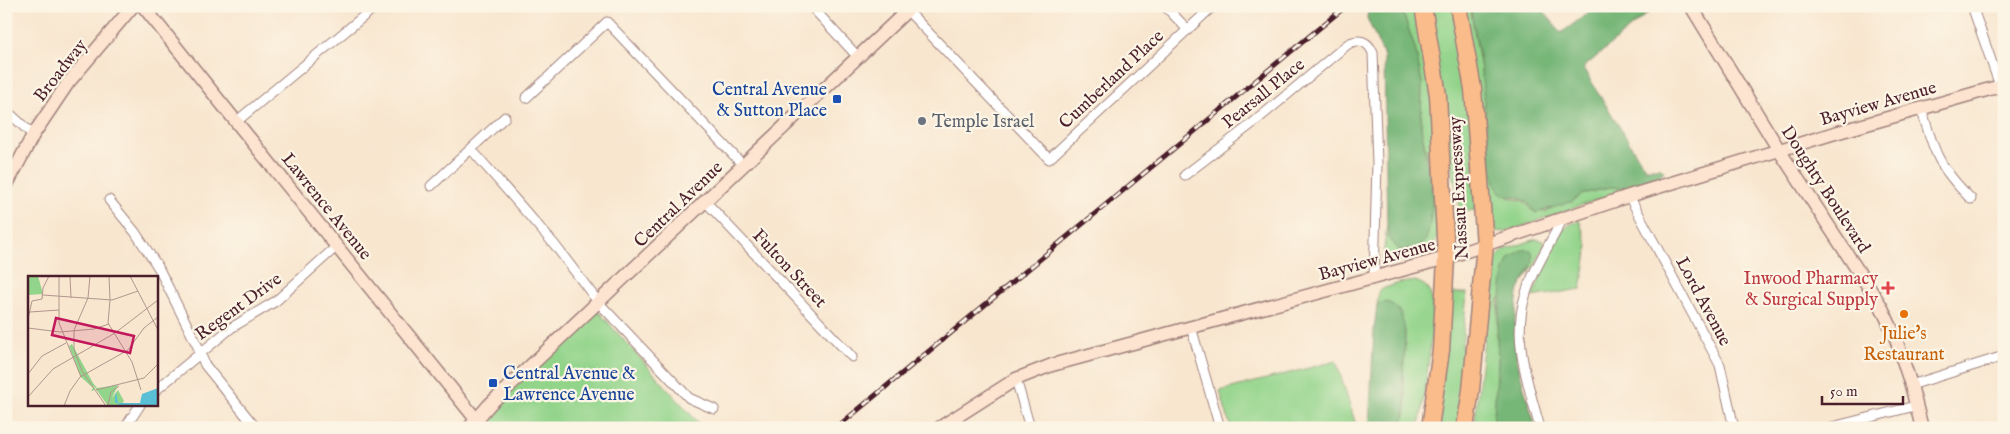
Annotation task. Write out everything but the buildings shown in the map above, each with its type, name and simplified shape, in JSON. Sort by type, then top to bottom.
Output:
[{"type":"highway","name":"Nassau Expressway","points":[[1423,6],[1438,95],[1446,258],[1440,357],[1430,428]]},
{"type":"highway","name":"Nassau Expressway","points":[[1458,6],[1473,89],[1484,245],[1471,390],[1465,428]]},
{"type":"street","name":"Broadway","points":[[6,186],[33,136],[68,83],[133,6]]},
{"type":"street","name":"Lawrence Avenue","points":[[143,6],[238,121],[476,425]]},
{"type":"street","points":[[238,121],[376,6]]},
{"type":"street","points":[[811,6],[858,57]]},
{"type":"street","points":[[1165,6],[1188,30]]},
{"type":"street","name":"Cumberland Place","points":[[910,8],[1049,159],[1213,6]]},
{"type":"street","name":"Doughty Boulevard","points":[[1691,6],[1779,150],[1881,306],[1895,336],[1911,385],[1922,428]]},
{"type":"street","points":[[1972,6],[2002,86]]},
{"type":"street","name":"Central Avenue","points":[[476,425],[705,201],[910,8]]},
{"type":"street","points":[[526,98],[607,22],[743,166]]},
{"type":"street","name":"Pearsall Place","points":[[1185,175],[1253,123],[1348,44],[1354,40],[1362,41],[1367,44],[1373,53],[1377,171],[1374,279]]},
{"type":"street","name":"Bayview Avenue","points":[[939,428],[1016,379],[1052,365],[1446,258],[1629,196],[1779,150],[2002,86]]},
{"type":"street","points":[[6,110],[33,136]]},
{"type":"street","points":[[1922,110],[1937,158],[1952,179],[1971,199]]},
{"type":"street","points":[[431,186],[506,117]]},
{"type":"street","points":[[472,148],[554,244],[599,303],[689,398],[714,409]]},
{"type":"street","name":"Lord Avenue","points":[[1629,196],[1720,365],[1734,428]]},
{"type":"street","points":[[109,200],[135,232],[158,267],[205,365],[256,428]]},
{"type":"street","name":"Fulton Street","points":[[705,201],[852,357]]},
{"type":"street","points":[[1540,428],[1521,355],[1519,337],[1520,315],[1526,291],[1562,220]]},
{"type":"street","name":"Regent Drive","points":[[158,388],[231,328],[276,301],[337,246]]},
{"type":"street","points":[[1191,327],[1220,428]]},
{"type":"street","points":[[1911,385],[2004,356]]},
{"type":"street","points":[[1016,379],[1030,428]]},
{"type":"street","points":[[125,428],[139,406]]},
{"type":"street","points":[[1828,428],[1916,406]]},
{"type":"green space","points":[[1392,6],[1419,6],[1430,68],[1439,236],[1426,254],[1382,265],[1387,225],[1389,238],[1399,250],[1418,248],[1429,167],[1421,127],[1422,83],[1415,48],[1404,16]]},
{"type":"green space","points":[[1392,6],[1404,16],[1415,48],[1422,83],[1421,127],[1433,197],[1430,225],[1426,240],[1418,248],[1399,250],[1389,238],[1387,225],[1384,56],[1367,18],[1368,11],[1374,7]]},
{"type":"green space","points":[[1426,6],[1456,6],[1471,90],[1476,210],[1460,211]]},
{"type":"green space","points":[[1460,6],[1470,6],[1481,70],[1495,184],[1502,192],[1511,198],[1525,202],[1531,210],[1545,212],[1556,206],[1571,202],[1583,194],[1610,187],[1636,186],[1506,232],[1495,231],[1489,228]]},
{"type":"green space","points":[[1470,6],[1540,6],[1561,33],[1598,6],[1656,6],[1583,68],[1645,168],[1661,168],[1664,171],[1659,177],[1636,186],[1610,187],[1583,194],[1571,202],[1536,213],[1528,203],[1520,198],[1505,195],[1499,191],[1495,183],[1489,152],[1478,46]]},
{"type":"green space","points":[[1579,220],[1588,246],[1581,289],[1532,297],[1558,237],[1564,228]]},
{"type":"green space","points":[[1536,239],[1544,241],[1545,244],[1535,265],[1520,286],[1532,266],[1499,299],[1498,362],[1493,428],[1474,428],[1493,261],[1504,250]]},
{"type":"green space","points":[[1522,250],[1531,250],[1533,259],[1518,294],[1515,341],[1523,385],[1536,428],[1493,428],[1498,362],[1497,333],[1504,270],[1510,258]]},
{"type":"green space","points":[[1416,281],[1428,289],[1432,303],[1429,358],[1419,428],[1401,428],[1406,412],[1406,393],[1403,382],[1405,330],[1380,303],[1377,306],[1379,290],[1399,283]]},
{"type":"green space","points":[[1451,293],[1467,293],[1462,345],[1464,373],[1457,428],[1437,428]]},
{"type":"green space","points":[[1385,302],[1394,306],[1400,313],[1404,324],[1403,382],[1405,410],[1401,428],[1369,428],[1377,306]]},
{"type":"green space","points":[[596,309],[703,428],[485,428],[481,418]]},
{"type":"green space","points":[[1336,361],[1357,428],[1231,428],[1220,391]]},
{"type":"railway","points":[[836,428],[1346,6]]},
{"type":"place","name":"Central Avenue & Sutton Place","points":[[837,99]]},
{"type":"place","name":"Temple Israel","points":[[922,121]]},
{"type":"place","name":"Inwood Pharmacy & Surgical Supply","points":[[1888,288]]},
{"type":"place","name":"Julie's Restaurant","points":[[1904,314]]},
{"type":"place","name":"Central Avenue & Lawrence Avenue","points":[[493,383]]}]
